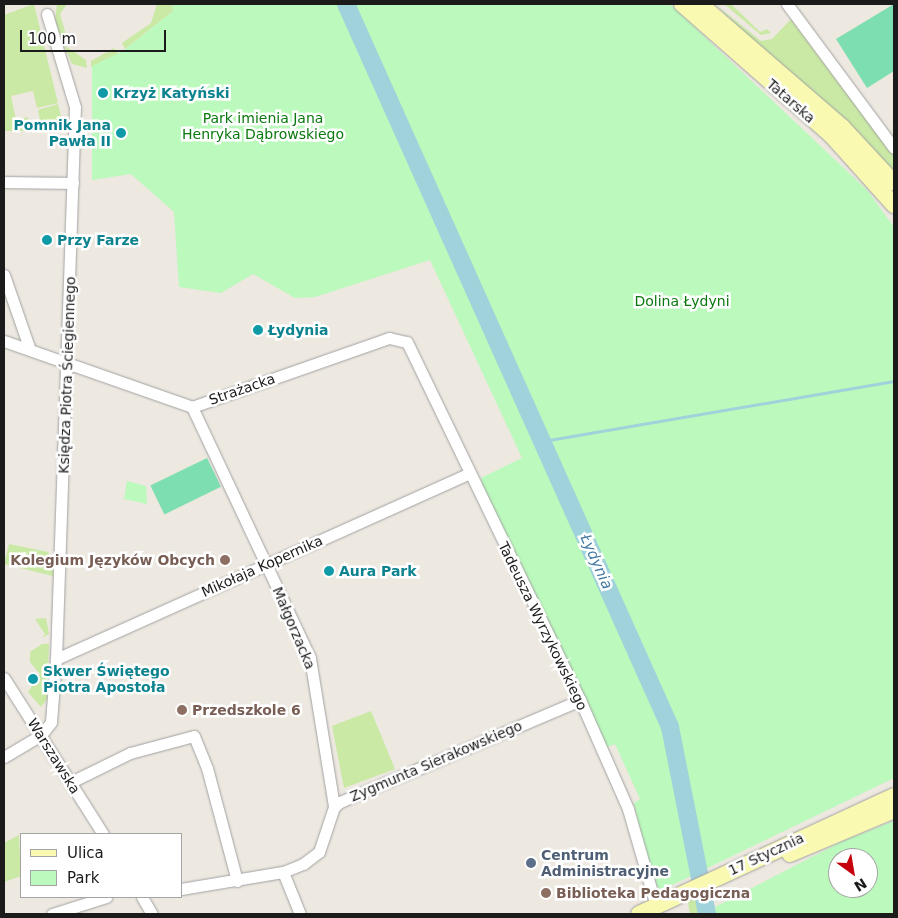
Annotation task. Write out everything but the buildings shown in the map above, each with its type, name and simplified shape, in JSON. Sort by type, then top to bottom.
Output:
[{"type":"main road","name":"Tatarska","points":[[682,4],[832,136],[894,205]]},
{"type":"main road","name":"Tatarska","points":[[700,4],[842,127],[894,183]]},
{"type":"main road","name":"17 Stycznia","points":[[639,914],[660,910],[894,796]]},
{"type":"main road","name":"17 Stycznia","points":[[723,880],[894,810]]},
{"type":"street","points":[[788,4],[894,148]]},
{"type":"street","name":"Księdza Piotra Ściegiennego","points":[[41,735],[51,722],[56,659],[75,107],[47,14]]},
{"type":"street","points":[[4,182],[73,184]]},
{"type":"street","points":[[4,275],[29,348]]},
{"type":"street","name":"Strażacka","points":[[4,341],[29,348],[65,364],[192,406],[389,338],[407,342],[414,352]]},
{"type":"street","name":"Tadeusza Wyrzykowskiego","points":[[414,352],[468,474],[580,700],[628,809],[660,910]]},
{"type":"street","name":"Małgorzacka","points":[[192,406],[310,658],[334,807]]},
{"type":"street","name":"Mikołaja Kopernika","points":[[56,659],[468,474]]},
{"type":"street","name":"Warszawska","points":[[4,678],[102,833]]},
{"type":"street","name":"Zygmunta Sierakowskiego","points":[[182,889],[283,872],[319,852],[334,807],[580,700]]},
{"type":"street","points":[[4,757],[41,735]]},
{"type":"street","points":[[71,782],[130,753],[194,736],[207,768],[237,881]]},
{"type":"street","points":[[283,872],[300,914]]},
{"type":"street","points":[[52,914],[103,898]]},
{"type":"street","points":[[146,898],[152,914]]},
{"type":"green space","points":[[34,4],[58,103],[37,108],[33,91],[11,96],[16,120],[28,117],[30,131],[4,131],[4,15]]},
{"type":"green space","points":[[57,4],[67,4],[60,14],[66,35],[62,40],[55,21]]},
{"type":"green space","points":[[157,4],[172,4],[173,11],[125,49],[122,43],[151,23]]},
{"type":"green space","name":"Dolina Łydyni","points":[[172,4],[670,4],[867,190],[894,227],[894,778],[660,891],[649,871],[634,803],[640,799],[615,744],[607,747],[484,492],[481,478],[522,458],[430,260],[315,297],[295,298],[253,274],[221,293],[179,287],[174,212],[131,174],[92,180],[92,66],[123,51],[173,11]]},
{"type":"green space","points":[[715,4],[761,41],[772,39],[791,19],[894,155],[894,175]]},
{"type":"green space","points":[[724,4],[731,4],[760,32],[767,29],[771,33],[761,35]]},
{"type":"green space","points":[[894,4],[894,71],[867,88],[836,39]]},
{"type":"green space","points":[[64,45],[86,60],[87,68],[72,64]]},
{"type":"green space","points":[[114,48],[118,54],[91,67],[91,61]]},
{"type":"green space","points":[[58,104],[64,129],[42,131],[38,110]]},
{"type":"green space","points":[[207,458],[221,487],[164,514],[150,486]]},
{"type":"green space","points":[[127,481],[146,486],[147,504],[124,499]]},
{"type":"green space","points":[[9,544],[48,552],[53,560],[53,576],[4,564]]},
{"type":"green space","points":[[46,618],[49,634],[42,638],[45,634],[35,619]]},
{"type":"green space","points":[[42,644],[49,644],[47,699],[41,707],[28,692],[40,674],[30,662],[30,652]]},
{"type":"green space","points":[[371,711],[395,769],[344,788],[332,726]]},
{"type":"green space","points":[[894,821],[894,914],[711,914],[715,907],[828,849],[828,898],[878,898],[878,848],[829,848]]},
{"type":"green space","points":[[19,835],[20,876],[4,882],[4,843]]},
{"type":"green space","points":[[711,880],[711,914],[690,914],[686,892]]},
{"type":"waterway","name":"Łydynia","points":[[346,4],[670,727],[707,914]]},
{"type":"waterway","points":[[543,441],[894,381]]},
{"type":"place","name":"Krzyż Katyński","points":[[103,93]]},
{"type":"place","name":"Pomnik Jana Pawła II","points":[[121,133]]},
{"type":"place","name":"Przy Farze","points":[[47,240]]},
{"type":"place","name":"Łydynia","points":[[258,330]]},
{"type":"place","name":"Kolegium Języków Obcych","points":[[225,560]]},
{"type":"place","name":"Aura Park","points":[[329,571]]},
{"type":"place","name":"Skwer Świętego Piotra Apostoła","points":[[33,679]]},
{"type":"place","name":"Przedszkole 6","points":[[182,710]]},
{"type":"place","name":"Centrum Administracyjne","points":[[531,863]]},
{"type":"place","name":"Biblioteka Pedagogiczna","points":[[546,893]]},
{"type":"park label","name":"Park imienia Jana Henryka Dąbrowskiego","points":[[263,126]]}]
